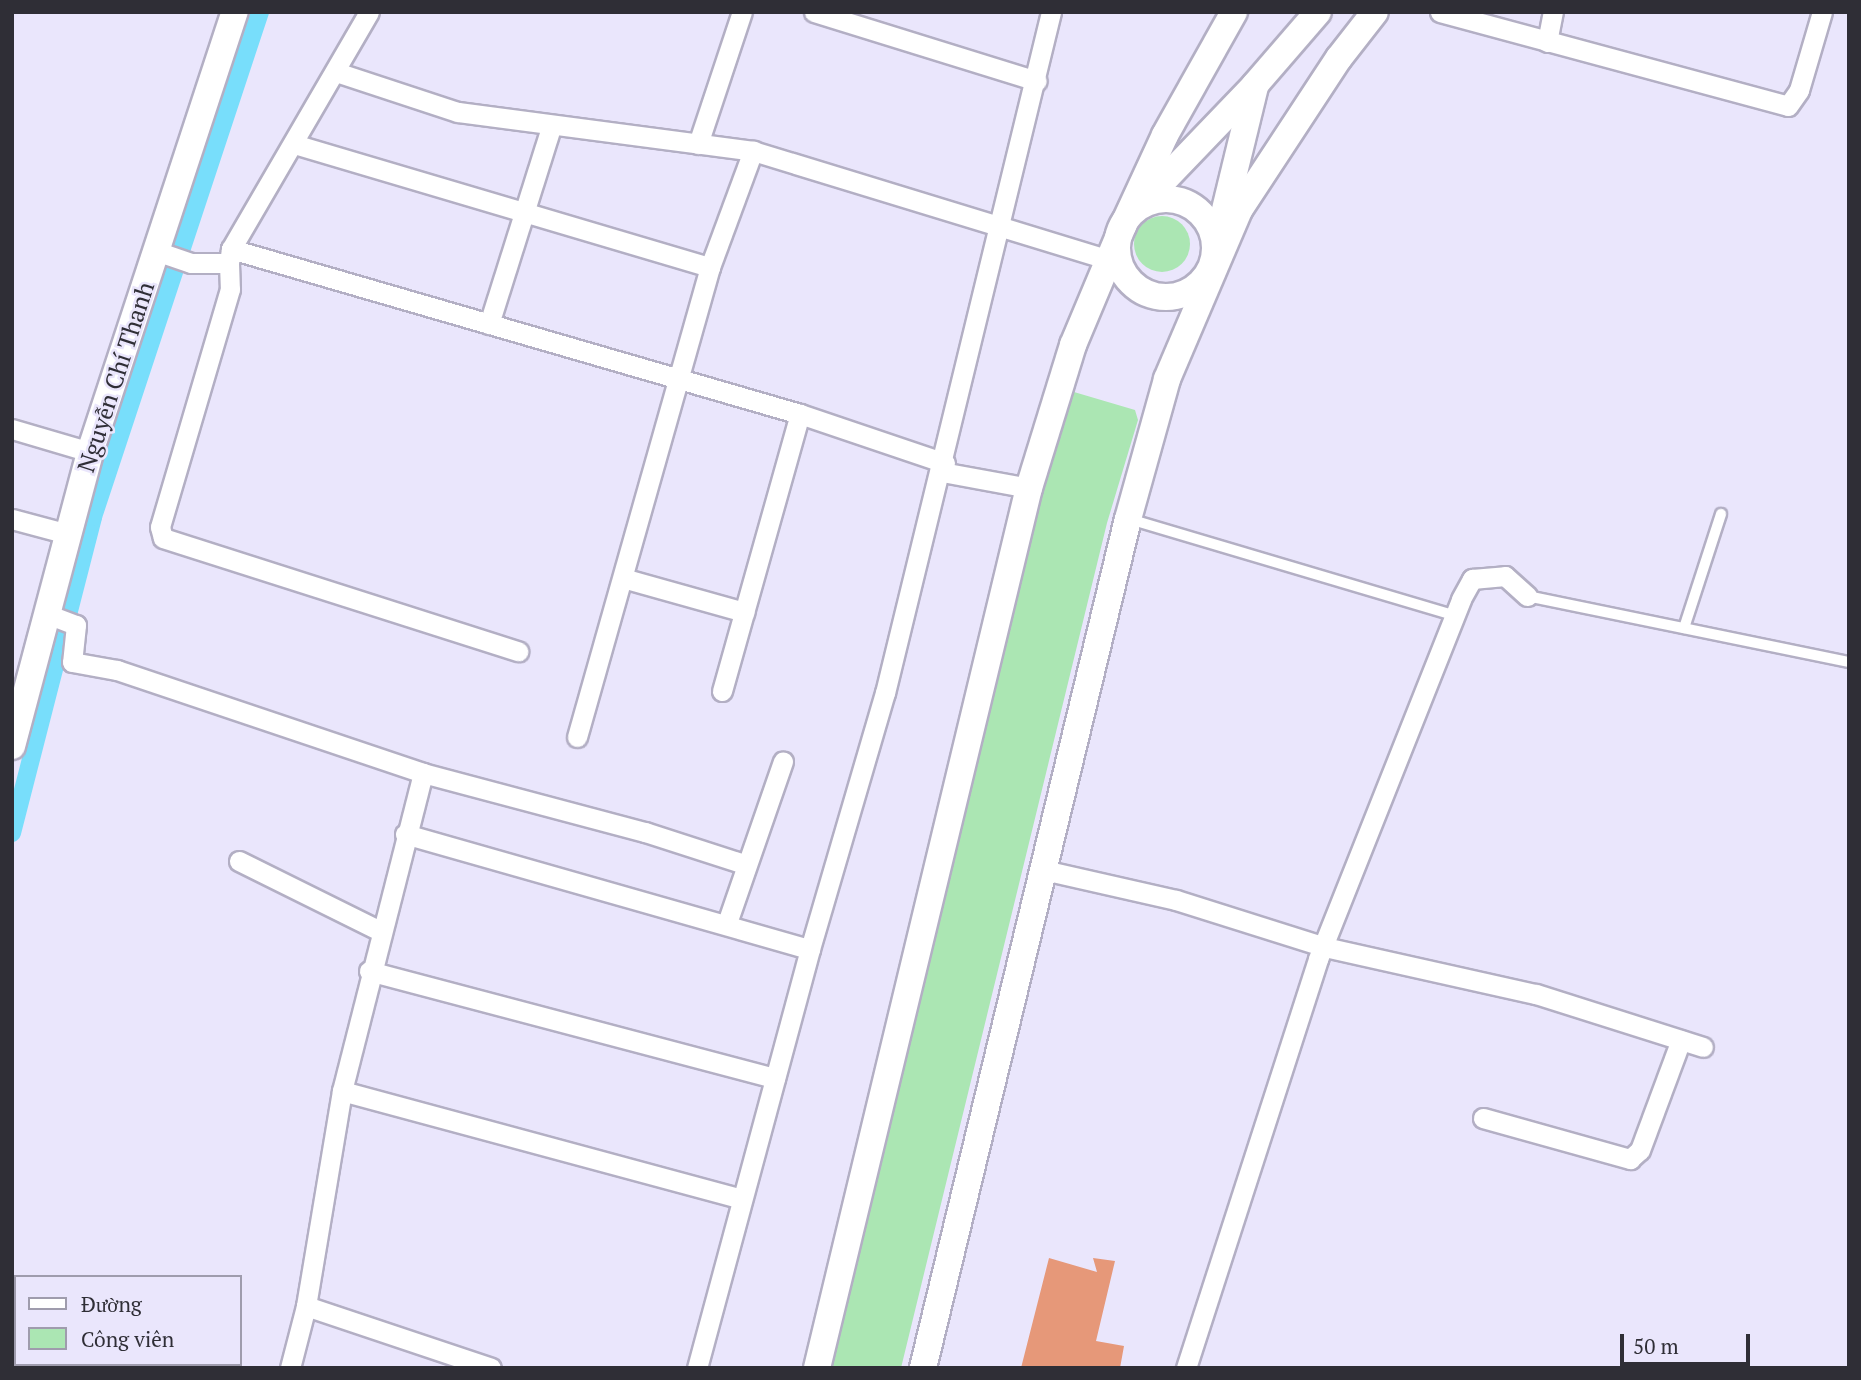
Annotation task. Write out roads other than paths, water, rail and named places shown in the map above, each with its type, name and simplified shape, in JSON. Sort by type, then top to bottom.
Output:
[{"type":"street","points":[[369,12],[230,256],[230,289],[160,527],[163,538],[519,651]]},
{"type":"street","points":[[698,144],[742,12]]},
{"type":"street","points":[[814,12],[1037,81]]},
{"type":"street","points":[[697,1368],[810,949],[885,693],[944,468],[1037,81],[1051,12]]},
{"type":"street","points":[[1234,12],[1165,135],[1118,241],[1124,272],[1147,293],[1162,297],[1185,292],[1205,278],[1239,210],[1288,133],[1375,12]]},
{"type":"street","points":[[817,1368],[1029,488],[1073,345],[1128,219],[1255,86],[1318,12]]},
{"type":"street","points":[[1440,12],[1788,106],[1799,90],[1822,12]]},
{"type":"street","points":[[1548,41],[1553,12]]},
{"type":"street","name":"Nguyễn Chí Thanh","points":[[12,746],[58,618],[68,534],[90,452],[232,13]]},
{"type":"street","points":[[336,72],[458,111],[551,127],[753,151],[1002,225],[1109,260]]},
{"type":"street","points":[[923,1368],[1128,519],[1167,379],[1214,256],[1255,86]]},
{"type":"street","points":[[489,324],[551,127]]},
{"type":"street","points":[[294,144],[710,267]]},
{"type":"street","points":[[577,737],[625,579],[710,267],[753,151]]},
{"type":"street","points":[[1128,219],[1154,201],[1178,200],[1206,218],[1214,256]]},
{"type":"street","points":[[156,251],[191,262],[230,256],[489,324],[800,414],[944,468],[1029,488]]},
{"type":"street","points":[[722,691],[800,414]]},
{"type":"street","points":[[12,429],[90,452]]},
{"type":"street","points":[[12,519],[68,534]]},
{"type":"street","points":[[1186,1368],[1322,946],[1454,615],[1472,579],[1506,576],[1527,596]]},
{"type":"street","points":[[625,579],[744,611]]},
{"type":"street","points":[[58,618],[76,625],[72,662],[117,670],[423,774],[645,832],[744,864]]},
{"type":"street","points":[[727,923],[744,864],[783,761]]},
{"type":"street","points":[[290,1368],[306,1306],[342,1091],[369,971],[423,774]]},
{"type":"street","points":[[405,834],[727,923],[810,949]]},
{"type":"street","points":[[239,861],[380,931]]},
{"type":"street","points":[[1044,870],[1176,900],[1322,946],[1536,994],[1703,1047]]},
{"type":"street","points":[[369,971],[775,1078]]},
{"type":"street","points":[[1483,1118],[1630,1159],[1640,1150],[1681,1040]]},
{"type":"street","points":[[342,1091],[741,1199]]},
{"type":"street","points":[[306,1306],[451,1362],[491,1368]]},
{"type":"lane","points":[[1684,628],[1721,514]]},
{"type":"lane","points":[[1128,519],[1454,615]]},
{"type":"lane","points":[[1527,596],[1849,662]]},
{"type":"waterway","points":[[12,833],[93,517],[260,12]]}]
